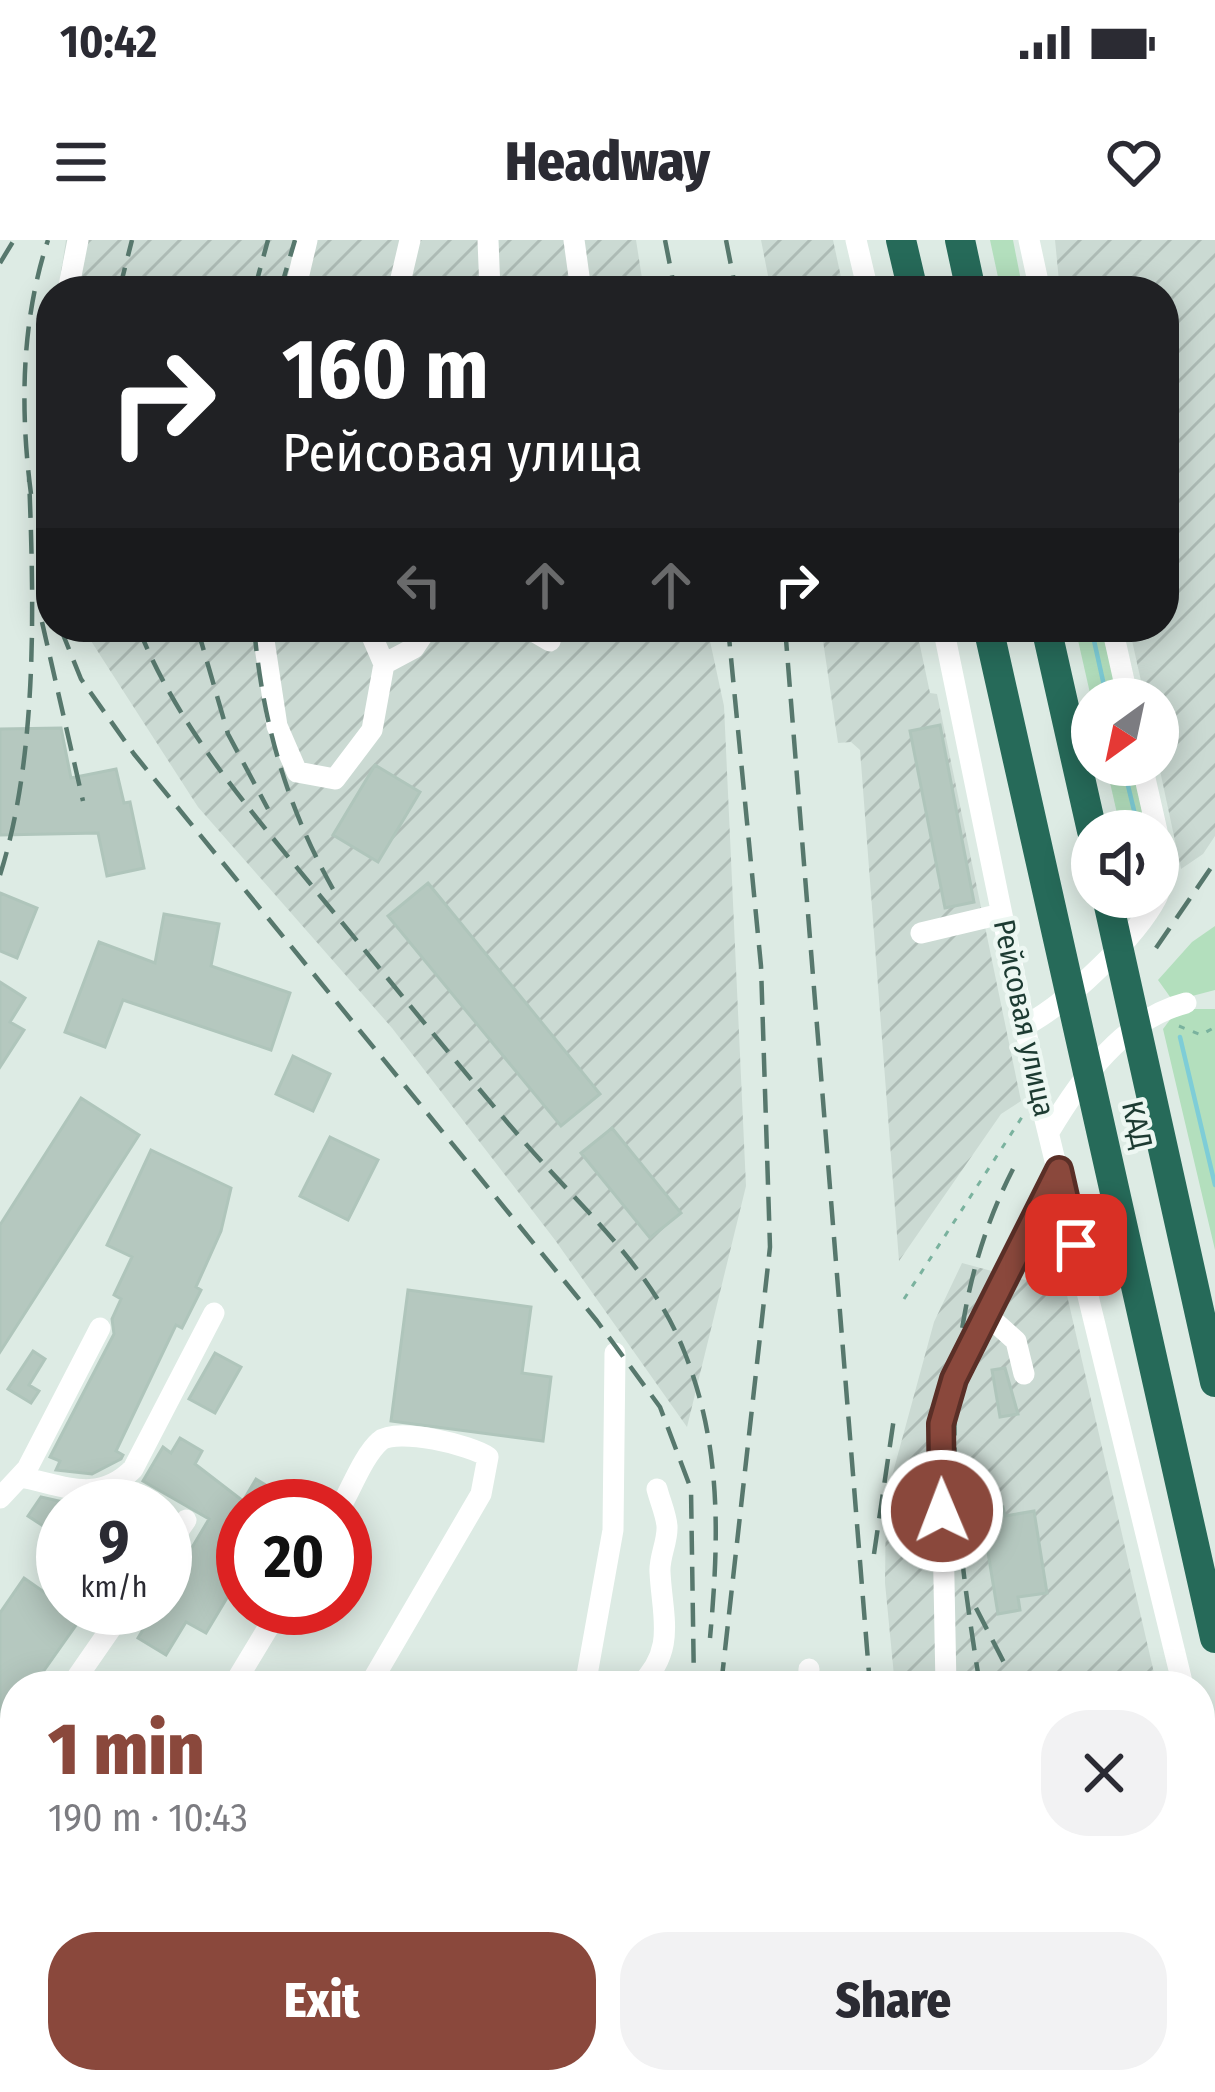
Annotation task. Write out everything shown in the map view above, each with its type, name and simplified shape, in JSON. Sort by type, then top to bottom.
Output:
[{"type":"highway","points":[[901,240],[909,276]]},
{"type":"highway","points":[[960,240],[968,276]]},
{"type":"highway","name":"КАД","points":[[991,642],[1215,1638]]},
{"type":"highway","points":[[1049,642],[1087,810]]},
{"type":"highway","name":"КАД","points":[[1112,918],[1215,1382]]},
{"type":"street","points":[[71,276],[78,240]]},
{"type":"street","points":[[299,276],[308,240]]},
{"type":"street","points":[[402,276],[410,240]]},
{"type":"street","points":[[488,240],[489,276]]},
{"type":"street","points":[[574,240],[579,276]]},
{"type":"street","points":[[856,240],[864,276]]},
{"type":"street","points":[[1029,240],[1037,276]]},
{"type":"street","points":[[264,642],[278,726],[298,772],[335,779],[372,730],[384,664],[374,642]]},
{"type":"street","points":[[384,664],[418,642]]},
{"type":"street","name":"Рейсовая улица","points":[[946,642],[1048,1132],[1179,1671]]},
{"type":"street","points":[[1115,642],[1123,678]]},
{"type":"street","points":[[921,933],[1001,914]]},
{"type":"street","points":[[1028,1024],[1096,967],[1139,918]]},
{"type":"street","points":[[1048,1132],[1117,1043],[1156,1011],[1186,1003]]},
{"type":"street","points":[[946,1671],[941,1424],[954,1379],[1059,1170]]},
{"type":"street","points":[[21,1477],[94,1491],[114,1488],[133,1469],[214,1312]]},
{"type":"street","points":[[987,1315],[1016,1341],[1024,1374]]},
{"type":"street","points":[[0,1498],[21,1477],[100,1328]]},
{"type":"street","points":[[588,1671],[613,1531],[615,1353]]},
{"type":"street","points":[[356,1479],[379,1442],[394,1435],[475,1448],[488,1457],[481,1494],[378,1671]]},
{"type":"street","points":[[653,1671],[663,1646],[668,1606],[659,1570],[668,1527],[657,1489]]},
{"type":"street","points":[[81,1671],[106,1635]]},
{"type":"street","points":[[242,1671],[264,1635]]},
{"type":"path","points":[[1156,1011],[1201,1035],[1215,1027]]},
{"type":"path","points":[[904,1299],[1040,1095]]},
{"type":"shaded area","points":[[66,240],[636,240],[642,276],[60,276]]},
{"type":"shaded area","points":[[761,240],[833,240],[841,276],[768,276]]},
{"type":"shaded area","points":[[1055,240],[1215,240],[1215,836],[1203,854],[1181,869],[1179,810],[1168,810],[1163,786],[1179,786],[1179,678],[1140,678],[1132,642],[1179,642],[1179,276],[1059,276]]},
{"type":"shaded area","points":[[92,642],[710,642],[724,706],[746,1186],[687,1427],[555,1240],[392,1028],[198,807]]},
{"type":"shaded area","points":[[823,642],[919,642],[930,693],[937,694],[1021,1101],[1001,1114],[899,1261],[860,750],[851,742],[838,743]]},
{"type":"shaded area","points":[[962,1263],[1066,1291],[1154,1671],[894,1671],[885,1583],[886,1498],[934,1322]]},
{"type":"green space","points":[[990,240],[1013,240],[1020,276],[998,276]]},
{"type":"green space","points":[[1078,642],[1105,642],[1114,678],[1087,678]]},
{"type":"green space","points":[[1111,786],[1137,786],[1142,810],[1116,810]]},
{"type":"green space","points":[[1215,926],[1215,990],[1173,1001],[1158,980],[1192,942]]},
{"type":"green space","points":[[1178,1009],[1215,1009],[1215,1250],[1163,1029]]},
{"type":"building","points":[[940,725],[974,902],[945,908],[910,731]]},
{"type":"building","points":[[61,728],[71,778],[116,769],[124,803],[130,802],[144,868],[107,876],[98,833],[0,835],[0,729]]},
{"type":"building","points":[[375,765],[420,792],[378,862],[333,835]]},
{"type":"building","points":[[428,883],[600,1094],[561,1126],[388,916]]},
{"type":"building","points":[[0,893],[37,908],[17,958],[0,951]]},
{"type":"building","points":[[164,914],[219,924],[211,966],[290,993],[271,1050],[123,1000],[105,1047],[65,1032],[99,942],[155,963]]},
{"type":"building","points":[[0,982],[25,998],[10,1022],[24,1030],[0,1067]]},
{"type":"building","points":[[293,1056],[330,1074],[313,1111],[276,1094]]},
{"type":"building","points":[[81,1098],[139,1135],[0,1352],[0,1225]]},
{"type":"building","points":[[612,1128],[681,1213],[650,1238],[581,1153]]},
{"type":"building","points":[[330,1137],[378,1160],[348,1220],[300,1196]]},
{"type":"building","points":[[151,1150],[231,1188],[221,1231],[196,1287],[201,1290],[182,1328],[176,1325],[116,1451],[123,1455],[121,1459],[92,1474],[56,1470],[60,1461],[50,1457],[114,1334],[112,1319],[121,1299],[114,1295],[132,1257],[107,1245]]},
{"type":"building","points":[[408,1290],[531,1307],[522,1373],[551,1377],[543,1441],[391,1421]]},
{"type":"building","points":[[33,1351],[45,1359],[29,1385],[39,1391],[31,1403],[8,1389]]},
{"type":"building","points":[[215,1353],[241,1367],[215,1413],[189,1399]]},
{"type":"building","points":[[1005,1368],[1018,1414],[1000,1417],[992,1370]]},
{"type":"building","points":[[180,1438],[202,1451],[195,1464],[216,1480],[216,1616],[206,1633],[192,1625],[192,1548],[209,1519],[192,1509],[192,1479],[144,1479],[163,1447],[171,1453]]},
{"type":"building","points":[[1003,1507],[1005,1516],[1034,1511],[1047,1593],[1018,1597],[1020,1610],[998,1614],[985,1534],[968,1536],[964,1513]]},
{"type":"building","points":[[24,1578],[36,1586],[36,1635],[69,1635],[44,1671],[0,1671],[0,1613]]},
{"type":"building","points":[[140,1635],[178,1635],[166,1655]]},
{"type":"waterway","points":[[1094,642],[1102,678]]},
{"type":"waterway","points":[[1128,786],[1134,810]]},
{"type":"waterway","points":[[1180,1037],[1215,1185]]},
{"type":"railway","points":[[0,263],[14,240]]},
{"type":"railway","points":[[38,276],[48,240]]},
{"type":"railway","points":[[123,276],[132,240]]},
{"type":"railway","points":[[258,276],[268,240]]},
{"type":"railway","points":[[284,276],[295,240]]},
{"type":"railway","points":[[665,240],[672,276]]},
{"type":"railway","points":[[726,240],[733,276]]},
{"type":"railway","points":[[31,494],[25,366],[36,284]]},
{"type":"railway","points":[[0,875],[21,780],[31,678],[29,477]]},
{"type":"railway","points":[[47,642],[83,801]]},
{"type":"railway","points":[[66,642],[81,679],[134,754],[597,1321],[660,1407],[691,1489],[694,1671]]},
{"type":"railway","points":[[145,642],[174,701],[244,801],[494,1107],[611,1237],[670,1320],[696,1387],[711,1457],[716,1529],[710,1638]]},
{"type":"railway","points":[[201,642],[228,734],[268,809]]},
{"type":"railway","points":[[256,642],[281,767],[305,833],[338,898]]},
{"type":"railway","points":[[723,1671],[770,1247],[761,966],[729,642]]},
{"type":"railway","points":[[786,642],[869,1671]]},
{"type":"railway","points":[[1156,948],[1215,862]]},
{"type":"railway","points":[[978,1671],[956,1489],[958,1359],[968,1295],[986,1231],[1013,1169]]},
{"type":"railway","points":[[874,1554],[894,1418]]},
{"type":"railway","points":[[976,1608],[1008,1671]]},
{"type":"route","points":[[942,1511],[941,1424],[954,1379],[1059,1170],[1076,1245]]}]
